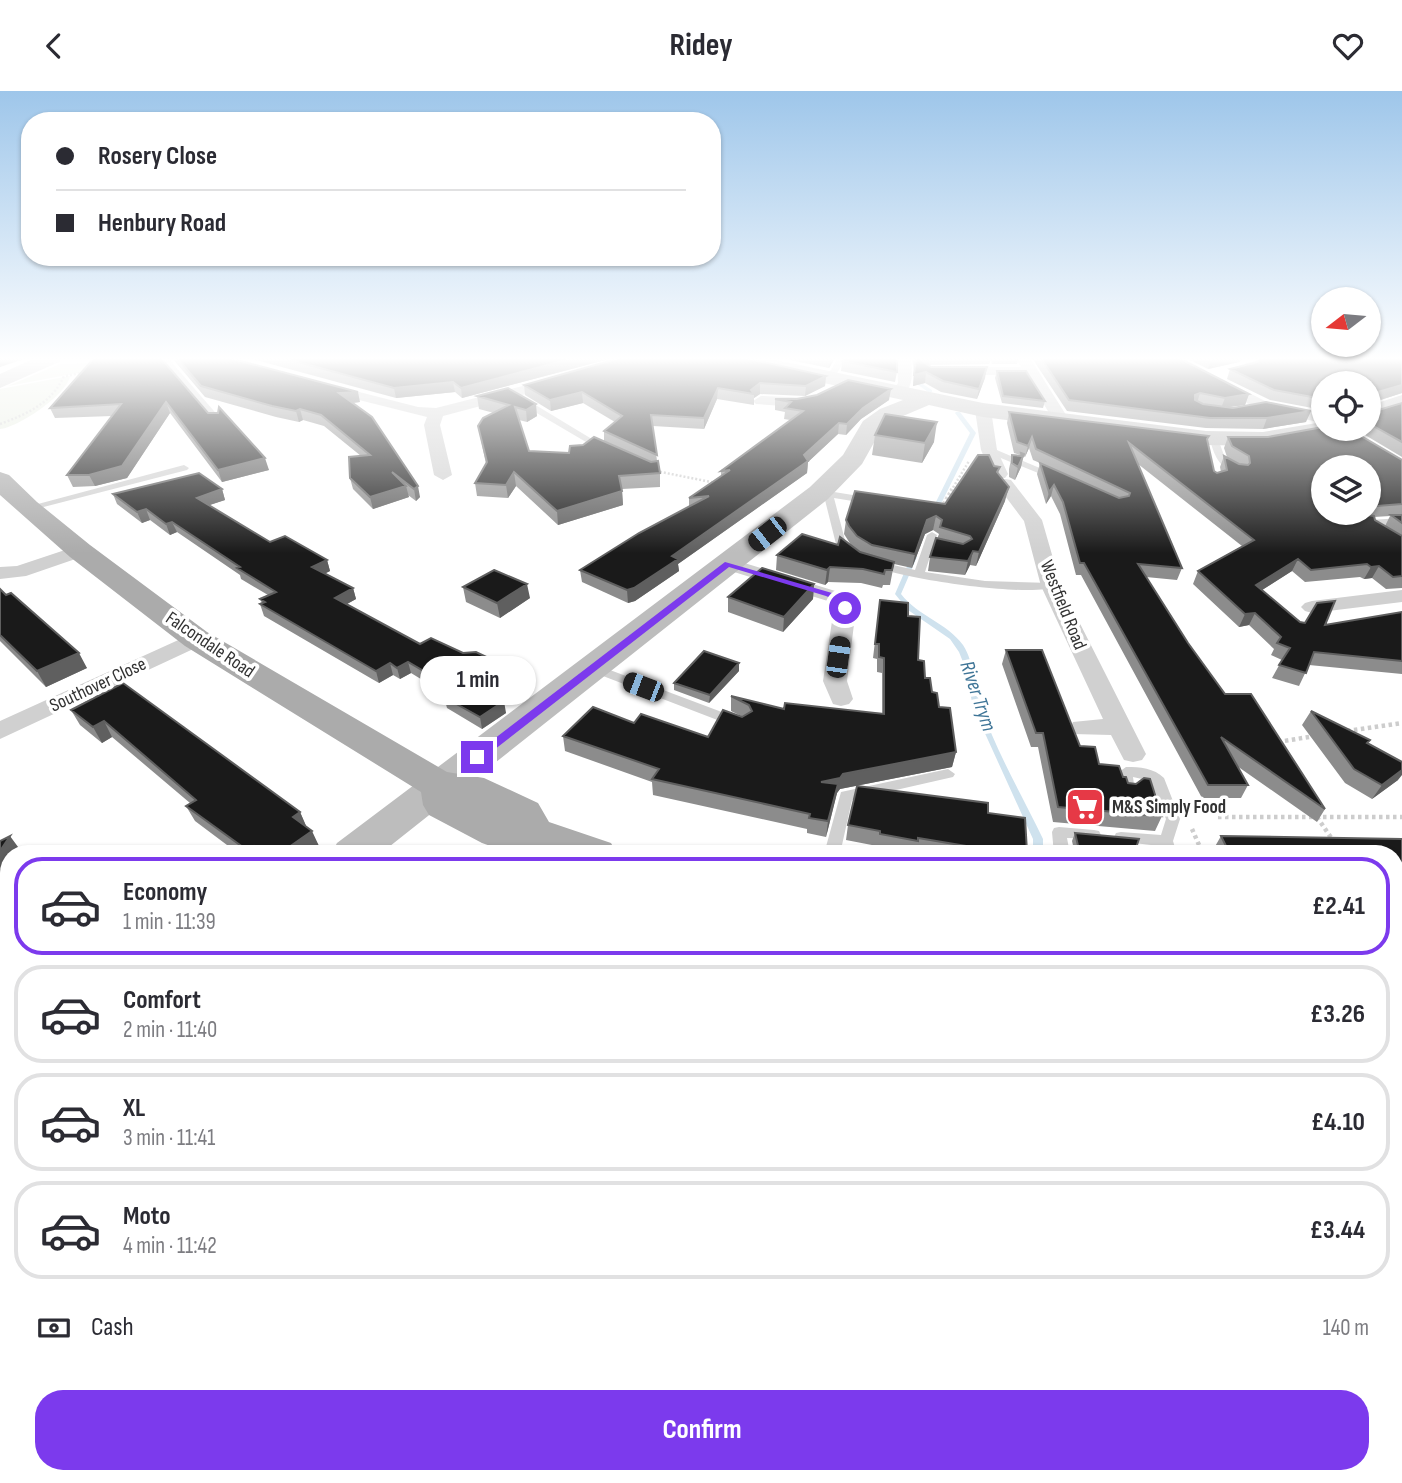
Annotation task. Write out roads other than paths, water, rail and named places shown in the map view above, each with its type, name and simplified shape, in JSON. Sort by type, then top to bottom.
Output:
[{"type":"main road","points":[[363,845],[824,493],[853,459],[875,423]]},
{"type":"main road","points":[[1097,423],[1210,438],[1263,439],[1311,430]]},
{"type":"main road","name":"Falcondale Road","points":[[0,480],[28,508],[80,551],[196,639],[439,785],[443,805],[496,833],[534,832],[571,845]]},
{"type":"street","points":[[433,423],[443,475]]},
{"type":"street","name":"Westfield Road","points":[[985,423],[989,450],[1002,479],[1032,520],[1051,586],[1133,754]]},
{"type":"street","points":[[0,573],[19,572],[80,551]]},
{"type":"street","points":[[728,564],[829,594],[842,603],[845,608],[831,687]]},
{"type":"street","points":[[1312,607],[1402,596]]},
{"type":"street","name":"Southover Close","points":[[0,731],[196,639]]},
{"type":"street","points":[[1082,728],[1119,727]]},
{"type":"lane","points":[[560,423],[605,449],[656,471]]},
{"type":"lane","points":[[1210,438],[1213,470]]},
{"type":"lane","points":[[1210,438],[1218,459],[1224,466],[1240,472]]},
{"type":"lane","points":[[989,450],[1069,482]]},
{"type":"lane","points":[[28,508],[184,468]]},
{"type":"lane","points":[[884,502],[824,493],[841,544],[848,553],[918,576],[985,585],[1051,586]]},
{"type":"lane","points":[[1381,522],[1402,521]]},
{"type":"lane","points":[[918,576],[934,543]]},
{"type":"lane","points":[[594,668],[742,725]]},
{"type":"lane","points":[[1128,792],[1126,772],[1142,772],[1157,778],[1173,819],[1168,845]]},
{"type":"lane","points":[[834,845],[846,796],[948,774]]},
{"type":"lane","points":[[1061,845],[1059,832],[1145,844]]},
{"type":"waterway","name":"River Trym","points":[[934,512],[973,433],[965,423]]},
{"type":"waterway","name":"River Trym","points":[[914,557],[898,594],[911,609],[952,637],[963,652],[969,667],[977,707],[1038,839],[1038,845]]},
{"type":"place","name":"M&S Simply Food","points":[[1085,807]]}]
